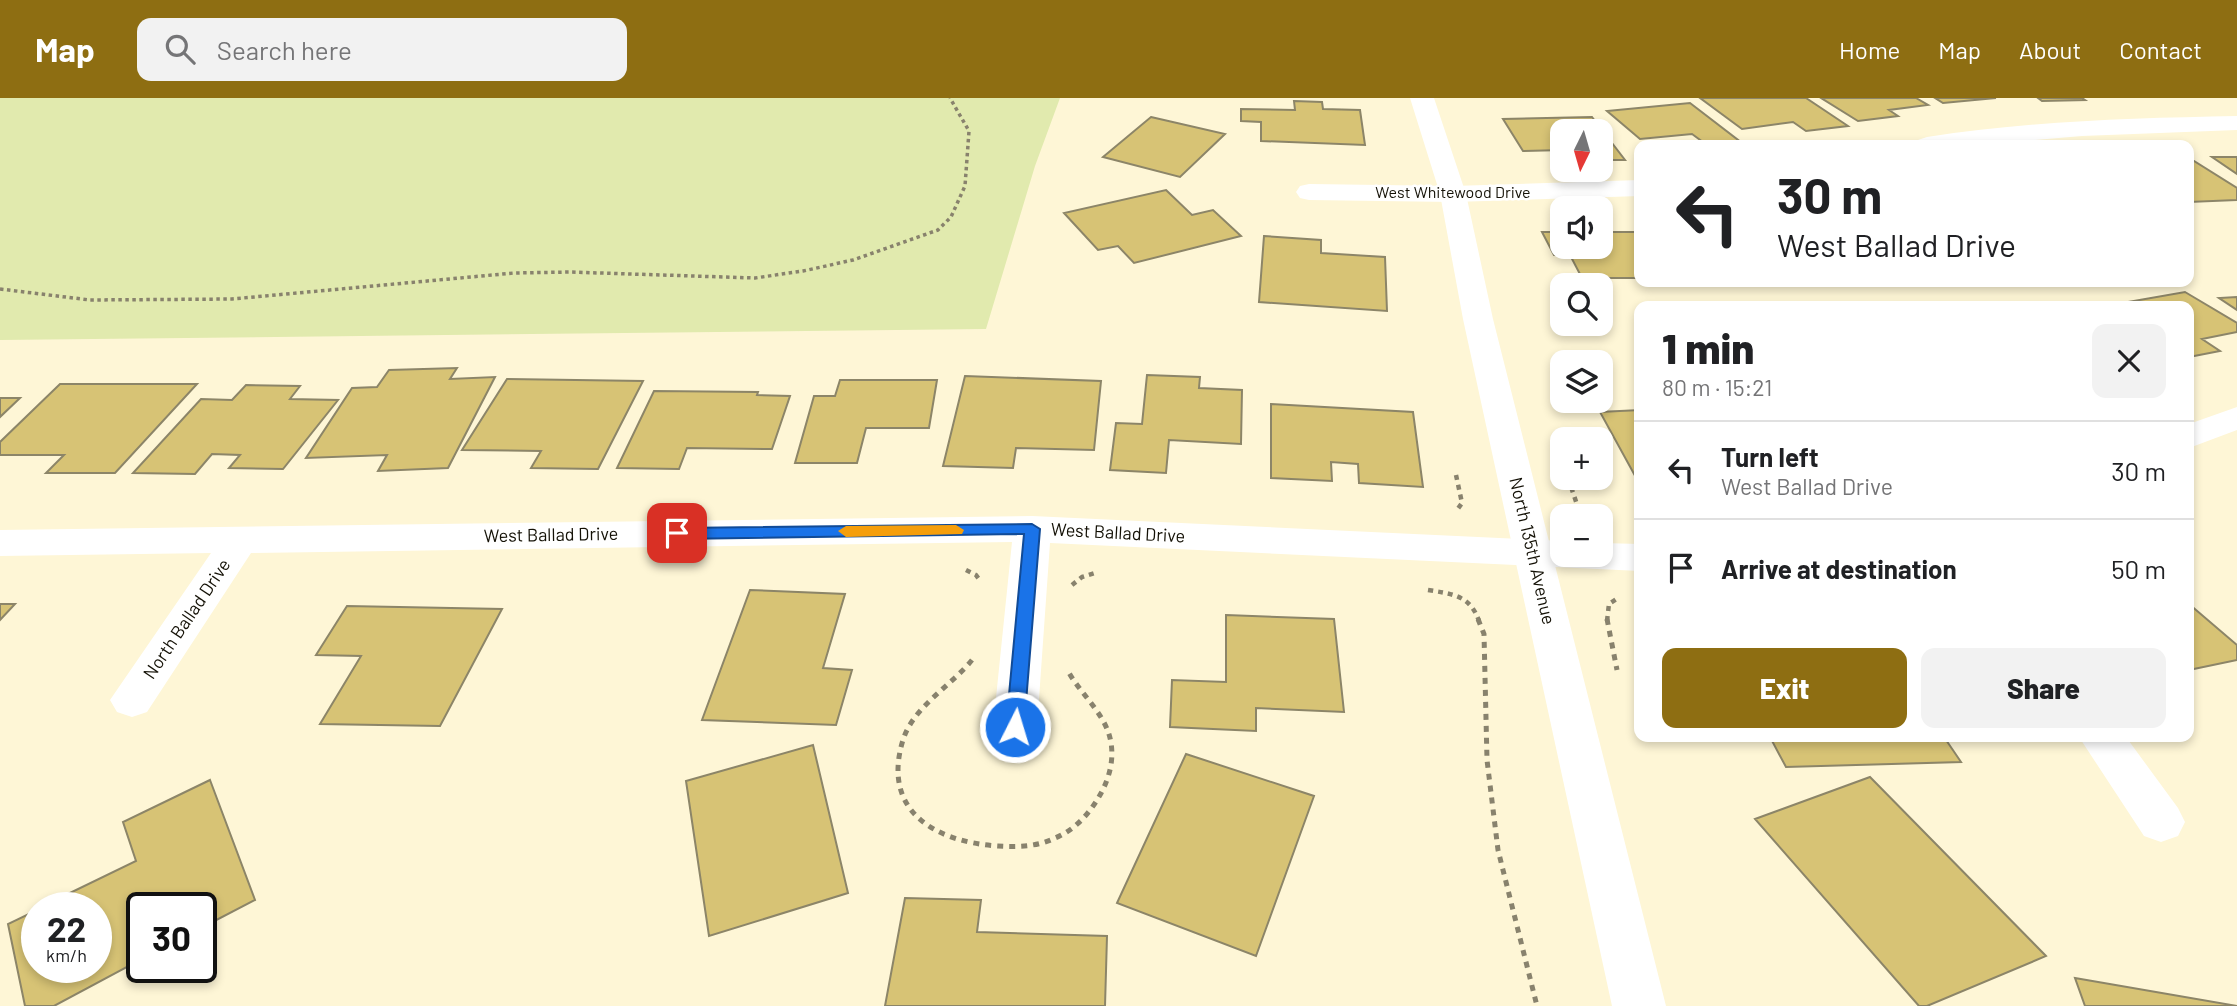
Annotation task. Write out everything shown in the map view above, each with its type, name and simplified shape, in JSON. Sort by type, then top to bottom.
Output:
[{"type":"street","name":"North 135th Avenue","points":[[1422,98],[1453,194],[1478,318],[1547,554],[1639,1006]]},
{"type":"street","points":[[1958,140],[2106,127],[2237,123]]},
{"type":"street","name":"West Whitewood Drive","points":[[1308,192],[1453,194],[1634,188]]},
{"type":"street","points":[[2194,435],[2237,418]]},
{"type":"street","points":[[1015,727],[1032,529]]},
{"type":"street","name":"West Ballad Drive","points":[[0,543],[1032,529],[1547,554]]},
{"type":"street","name":"North Ballad Drive","points":[[132,700],[241,538]]},
{"type":"street","points":[[1613,557],[1634,558]]},
{"type":"street","points":[[2105,742],[2161,822]]},
{"type":"path","points":[[0,289],[90,300],[232,299],[514,273],[569,272],[755,278],[803,271],[853,260],[939,230],[951,216],[965,186],[970,153],[969,131],[950,98]]},
{"type":"path","points":[[958,566],[975,575],[984,586]]},
{"type":"path","points":[[1068,594],[1071,586],[1082,577],[1100,571]]},
{"type":"path","points":[[1420,590],[1441,591],[1467,600],[1480,619],[1486,657],[1487,760],[1497,850],[1537,1006]]},
{"type":"path","points":[[1617,670],[1606,622],[1607,611],[1609,604],[1626,596]]},
{"type":"path","points":[[976,648],[959,679],[917,715],[904,737],[898,771],[899,790],[914,814],[938,835],[981,846],[1043,843],[1070,830],[1090,815],[1107,783],[1111,764],[1111,739],[1102,717],[1076,688],[1066,666]]},
{"type":"green space","points":[[0,98],[1060,98],[1035,166],[986,329],[0,340]]},
{"type":"building","points":[[1700,98],[1806,98],[1848,126],[1806,131],[1793,122],[1742,129]]},
{"type":"building","points":[[1821,98],[1916,98],[1928,105],[1889,110],[1898,116],[1858,121]]},
{"type":"building","points":[[1935,98],[1996,98],[1943,103]]},
{"type":"building","points":[[2038,98],[2082,98],[2085,100],[2042,101]]},
{"type":"building","points":[[1294,101],[1322,102],[1323,109],[1360,110],[1365,145],[1261,141],[1261,122],[1241,121],[1241,109],[1295,110]]},
{"type":"building","points":[[1690,103],[1738,140],[1700,140],[1692,134],[1640,139],[1607,111]]},
{"type":"building","points":[[1151,117],[1225,134],[1180,177],[1103,157]]},
{"type":"building","points":[[1592,117],[1594,119],[1550,119],[1550,150],[1523,151],[1503,119]]},
{"type":"building","points":[[1614,146],[1625,160],[1614,160]]},
{"type":"building","points":[[2212,157],[2237,157],[2237,174]]},
{"type":"building","points":[[2194,161],[2237,188],[2237,200],[2194,202]]},
{"type":"building","points":[[1166,190],[1192,215],[1213,210],[1241,236],[1134,263],[1118,246],[1098,250],[1064,213]]},
{"type":"building","points":[[1542,232],[1550,232],[1550,247]]},
{"type":"building","points":[[1613,232],[1634,232],[1634,278],[1613,278],[1613,273],[1579,273],[1572,259],[1613,259]]},
{"type":"building","points":[[1264,236],[1321,240],[1321,253],[1385,257],[1387,311],[1259,302]]},
{"type":"building","points":[[2185,292],[2237,323],[2237,332],[2202,339],[2220,351],[2194,356],[2194,301],[2134,301]]},
{"type":"building","points":[[2237,297],[2237,310],[2219,298]]},
{"type":"building","points":[[457,368],[450,379],[495,377],[448,468],[378,471],[387,455],[306,458],[352,388],[377,387],[389,370]]},
{"type":"building","points":[[1147,375],[1200,377],[1199,388],[1242,390],[1241,444],[1169,440],[1166,473],[1110,470],[1116,423],[1142,424]]},
{"type":"building","points":[[965,376],[1101,381],[1094,450],[1016,448],[1013,468],[943,466]]},
{"type":"building","points":[[507,379],[643,381],[598,469],[531,468],[541,451],[462,450]]},
{"type":"building","points":[[840,380],[937,380],[929,428],[866,428],[857,463],[795,463],[814,396],[835,396]]},
{"type":"building","points":[[60,384],[197,384],[115,473],[46,473],[64,455],[0,455],[0,442]]},
{"type":"building","points":[[246,385],[300,386],[290,399],[338,400],[283,469],[229,468],[240,455],[212,454],[195,474],[133,473],[201,399],[232,400]]},
{"type":"building","points":[[654,391],[758,392],[757,395],[790,396],[772,449],[687,448],[679,469],[617,468]]},
{"type":"building","points":[[0,398],[20,398],[0,417]]},
{"type":"building","points":[[1271,404],[1413,412],[1423,487],[1359,483],[1358,464],[1331,462],[1332,481],[1271,478]]},
{"type":"building","points":[[1634,410],[1634,474],[1613,436],[1613,427],[1608,427],[1601,413]]},
{"type":"building","points":[[750,590],[845,594],[823,668],[852,670],[836,725],[702,720]]},
{"type":"building","points":[[0,604],[15,604],[0,620]]},
{"type":"building","points":[[347,606],[502,609],[440,726],[320,724],[361,656],[316,655]]},
{"type":"building","points":[[2194,608],[2237,645],[2237,660],[2194,669]]},
{"type":"building","points":[[1226,615],[1334,619],[1344,712],[1256,708],[1256,731],[1170,727],[1172,680],[1226,682]]},
{"type":"building","points":[[1773,742],[1947,742],[1961,762],[1786,767]]},
{"type":"building","points":[[813,745],[848,893],[709,936],[686,781]]},
{"type":"building","points":[[1186,754],[1314,796],[1256,956],[1117,903]]},
{"type":"building","points":[[1870,777],[2046,956],[1927,1006],[1919,1006],[1755,819]]},
{"type":"building","points":[[210,780],[255,900],[217,920],[217,892],[126,892],[126,968],[112,975],[112,892],[72,892],[136,861],[123,822]]},
{"type":"building","points":[[905,898],[981,900],[977,932],[1107,936],[1105,1006],[885,1006]]},
{"type":"building","points":[[21,918],[21,983],[97,983],[54,1006],[25,1006],[8,924]]},
{"type":"building","points":[[2075,978],[2237,1006],[2085,1006]]},
{"type":"slow traffic","points":[[846,531],[956,530]]},
{"type":"route","points":[[677,533],[1032,529],[1015,727]]}]
